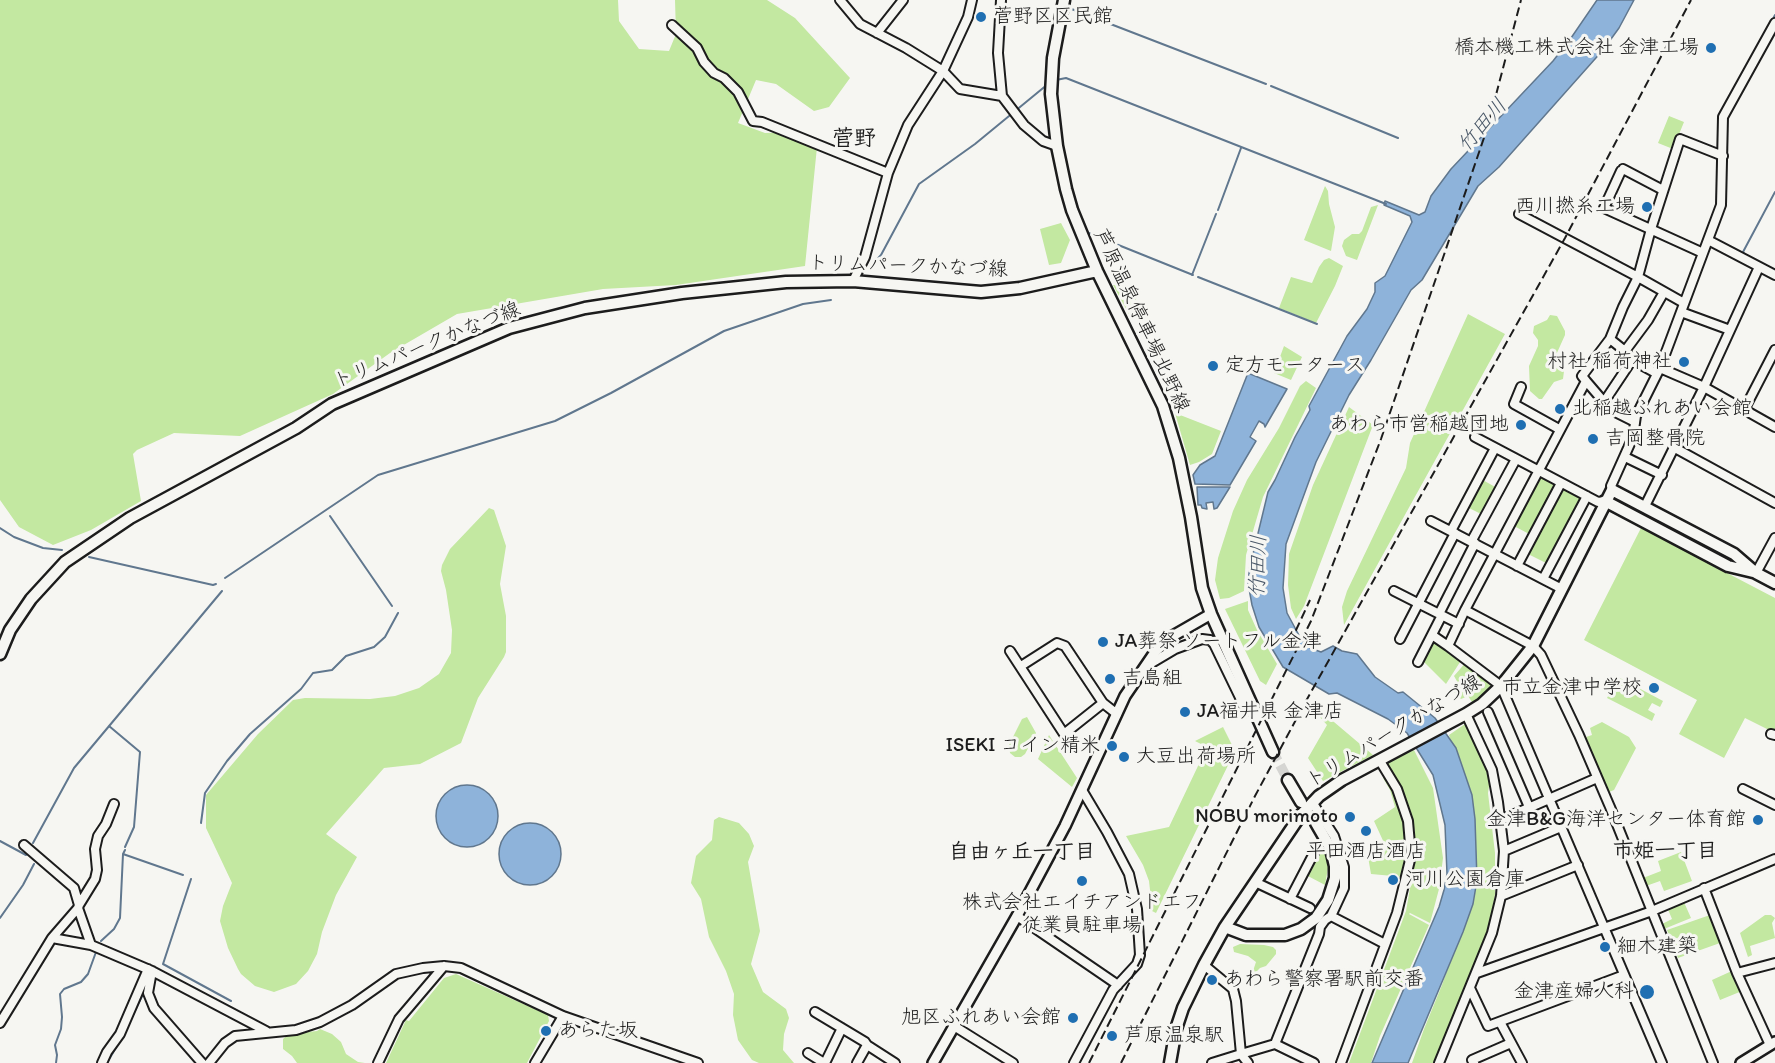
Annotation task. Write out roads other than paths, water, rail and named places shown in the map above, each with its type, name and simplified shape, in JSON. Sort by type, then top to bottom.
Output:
[{"type":"main road","name":"芦原温泉停車場北野線","points":[[1064,0],[1053,58],[1051,93],[1056,146],[1072,210],[1097,271],[1163,406],[1179,458],[1202,588],[1211,614],[1273,752]]},
{"type":"main road","name":"トリムパークかなづ線","points":[[0,654],[10,630],[31,600],[65,562],[130,518],[296,428],[332,404],[509,328],[585,308],[682,293],[786,282],[853,281],[924,288],[992,291],[1020,288],[1097,271]]},
{"type":"main road","name":"トリムパークかなづ線","points":[[1226,927],[1306,802],[1482,704],[1501,686],[1533,646],[1612,490]]},
{"type":"main road","points":[[1612,490],[1734,554],[1756,573],[1775,583]]},
{"type":"main road","points":[[1605,501],[1728,566],[1756,573]]},
{"type":"main road","points":[[1288,780],[1306,802]]},
{"type":"main road","points":[[1170,1063],[1176,1029],[1183,1008],[1226,927],[1246,935],[1285,935],[1301,929],[1316,918],[1328,900],[1335,878],[1335,866],[1331,849],[1316,823]]},
{"type":"street","points":[[840,0],[860,24],[943,71],[960,89],[1002,96]]},
{"type":"street","points":[[877,33],[903,0]]},
{"type":"street","points":[[853,281],[865,257],[888,173],[908,125],[943,71],[968,17],[972,0]]},
{"type":"street","points":[[1001,0],[998,52],[1002,96],[1024,125],[1043,141],[1056,146]]},
{"type":"street","points":[[1612,490],[1611,486],[1633,437],[1635,422],[1658,371],[1721,205],[1724,117],[1775,23]]},
{"type":"street","points":[[672,25],[697,48],[704,62],[714,73],[724,78],[738,93],[753,121],[762,122],[888,173]]},
{"type":"street","points":[[1635,422],[1617,413],[1604,402],[1582,376],[1610,339],[1638,277],[1680,139],[1722,156]]},
{"type":"street","points":[[1663,190],[1622,170],[1604,208],[1703,253]]},
{"type":"street","points":[[1519,214],[1684,303]]},
{"type":"street","points":[[1708,240],[1775,275]]},
{"type":"street","points":[[1645,506],[1675,448],[1759,267]]},
{"type":"street","points":[[1625,351],[1648,320],[1664,292]]},
{"type":"street","points":[[1681,312],[1730,330]]},
{"type":"street","points":[[1610,339],[1632,360],[1704,387],[1775,427]]},
{"type":"street","points":[[1744,410],[1775,350]]},
{"type":"street","points":[[1604,402],[1632,360]]},
{"type":"street","points":[[1448,646],[1586,381]]},
{"type":"street","points":[[1521,387],[1514,404],[1559,429]]},
{"type":"street","points":[[1475,437],[1598,502],[1605,501]]},
{"type":"street","points":[[1400,639],[1495,448]]},
{"type":"street","points":[[1675,448],[1775,503]]},
{"type":"street","points":[[1625,457],[1662,475]]},
{"type":"street","points":[[1418,662],[1515,459]]},
{"type":"street","points":[[1517,566],[1561,483]]},
{"type":"street","points":[[1543,579],[1587,496]]},
{"type":"street","points":[[1431,521],[1563,589]]},
{"type":"street","points":[[1756,573],[1775,538]]},
{"type":"street","points":[[1394,591],[1459,624]]},
{"type":"street","points":[[1466,610],[1533,646],[1541,655],[1597,778],[1713,1063]]},
{"type":"street","points":[[933,1063],[1017,916],[1082,790],[1125,696],[1155,652],[1171,637],[1211,614]]},
{"type":"street","points":[[1432,635],[1501,686],[1662,1063]]},
{"type":"street","points":[[1144,667],[1175,649],[1202,639],[1210,640],[1246,710]]},
{"type":"street","points":[[1021,666],[1057,643],[1065,646],[1103,703],[1117,714]]},
{"type":"street","points":[[1010,651],[1064,734],[1103,703]]},
{"type":"street","points":[[1488,712],[1528,807]]},
{"type":"street","points":[[1439,1063],[1492,933],[1501,896],[1504,852],[1492,770],[1463,715]]},
{"type":"street","points":[[1341,1063],[1397,913],[1411,856],[1408,821],[1384,759]]},
{"type":"street","points":[[1501,820],[1597,778]]},
{"type":"street","points":[[1743,789],[1775,805]]},
{"type":"street","points":[[1074,1063],[1113,990],[1137,964],[1140,955],[1137,909],[1129,874],[1082,790]]},
{"type":"street","points":[[1275,1044],[1320,927],[1331,916],[1344,888],[1344,867],[1334,836],[1306,802]]},
{"type":"street","points":[[0,1023],[52,938],[79,907],[95,879],[97,870],[95,849],[114,804]]},
{"type":"street","points":[[1504,852],[1562,827]]},
{"type":"street","points":[[24,845],[69,881],[74,888],[92,945]]},
{"type":"street","points":[[1290,899],[1314,853]]},
{"type":"street","points":[[1477,973],[1652,911],[1775,859]]},
{"type":"street","points":[[1501,896],[1578,865]]},
{"type":"street","points":[[1256,882],[1310,908]]},
{"type":"street","points":[[1704,888],[1737,972],[1773,1043],[1741,1063]]},
{"type":"street","points":[[1017,916],[1118,985]]},
{"type":"street","points":[[1331,916],[1385,944]]},
{"type":"street","points":[[52,938],[92,945],[150,970],[266,1032]]},
{"type":"street","points":[[1737,972],[1775,963]]},
{"type":"street","points":[[378,1063],[399,1019],[444,966]]},
{"type":"street","points":[[210,1063],[225,1043],[235,1036],[296,1030],[321,1022],[352,1005],[396,974],[444,966],[460,968],[562,1016],[699,1063]]},
{"type":"street","points":[[1204,966],[1233,989],[1241,1054],[1248,1063]]},
{"type":"street","points":[[102,1063],[120,1034],[150,970]]},
{"type":"street","points":[[150,970],[148,993],[154,1008],[202,1063]]},
{"type":"street","points":[[1470,988],[1488,1026],[1624,975]]},
{"type":"street","points":[[815,1011],[895,1063]]},
{"type":"street","points":[[535,1063],[562,1016]]},
{"type":"street","points":[[1500,1022],[1522,1063]]},
{"type":"street","points":[[954,1026],[1013,1063]]},
{"type":"street","points":[[808,1053],[824,1063],[842,1028]]},
{"type":"street","points":[[1474,1063],[1472,1060],[1511,1043]]},
{"type":"street","points":[[1212,1063],[1275,1044],[1314,1063]]},
{"type":"street","points":[[857,1063],[867,1045]]},
{"type":"water","name":"竹田川","points":[[1597,0],[1634,0],[1619,28],[1603,50],[1499,167],[1478,186],[1422,280],[1411,290],[1349,395],[1316,462],[1286,544],[1283,588],[1287,613],[1301,639],[1310,648],[1321,652],[1333,646],[1342,651],[1357,654],[1375,677],[1398,693],[1403,692],[1435,718],[1456,748],[1472,795],[1477,880],[1473,904],[1463,932],[1408,1063],[1372,1063],[1439,907],[1447,874],[1445,825],[1433,775],[1407,733],[1388,719],[1337,693],[1329,694],[1283,667],[1259,627],[1252,605],[1248,583],[1251,554],[1253,554],[1268,492],[1310,410],[1309,406],[1347,336],[1367,309],[1375,292],[1375,283],[1385,276],[1412,222],[1410,216],[1384,205],[1385,201],[1419,215],[1425,212],[1431,196],[1451,169],[1553,61]]},
{"type":"water","points":[[1248,373],[1287,389],[1265,427],[1259,421],[1250,437],[1256,441],[1230,485],[1195,484],[1193,475],[1200,465],[1215,456]]},
{"type":"water","points":[[1197,487],[1230,487],[1217,508],[1214,509],[1213,502],[1206,503],[1207,509],[1198,505]]},
{"type":"water","points":[[467,785],[479,787],[489,794],[496,804],[498,816],[496,828],[489,838],[479,845],[467,847],[455,845],[445,838],[438,828],[436,816],[438,804],[445,794],[455,787]]},
{"type":"water","points":[[530,823],[542,825],[552,832],[559,842],[561,854],[559,866],[552,876],[542,883],[530,885],[518,883],[508,876],[501,866],[499,854],[501,842],[508,832],[518,825]]},
{"type":"waterway","points":[[1069,8],[1266,84]]},
{"type":"waterway","points":[[1770,25],[1775,15]]},
{"type":"waterway","points":[[1056,80],[1066,78],[1386,204]]},
{"type":"waterway","points":[[871,266],[881,255],[919,184],[975,144],[1048,84]]},
{"type":"waterway","points":[[1271,86],[1398,138]]},
{"type":"waterway","points":[[1218,210],[1241,148]]},
{"type":"waterway","points":[[1070,184],[1074,199]]},
{"type":"waterway","points":[[1745,255],[1743,252],[1775,192]]},
{"type":"waterway","points":[[1192,275],[1216,214]]},
{"type":"waterway","points":[[1086,232],[1193,275]]},
{"type":"waterway","points":[[1198,277],[1317,324]]},
{"type":"waterway","points":[[225,578],[378,475],[555,421],[724,331],[803,304],[831,300]]},
{"type":"waterway","points":[[330,516],[392,606]]},
{"type":"waterway","points":[[0,528],[14,537],[43,548],[62,550]]},
{"type":"waterway","points":[[89,557],[216,584]]},
{"type":"waterway","points":[[33,843],[74,768],[222,591]]},
{"type":"waterway","points":[[201,823],[205,793],[227,761],[250,734],[301,689],[313,673],[332,670],[346,656],[374,647],[385,637],[398,613]]},
{"type":"waterway","points":[[109,726],[140,752],[134,827],[125,847]]},
{"type":"waterway","points":[[0,841],[26,855]]},
{"type":"waterway","points":[[125,850],[123,854],[183,875]]},
{"type":"waterway","points":[[101,941],[114,929],[120,918],[123,854]]},
{"type":"waterway","points":[[0,918],[23,885],[34,864]]},
{"type":"waterway","points":[[191,879],[163,964],[231,1001]]},
{"type":"waterway","points":[[56,1063],[55,1045],[61,1029],[62,1017],[60,994],[64,989],[81,982],[88,974],[96,952]]},
{"type":"waterway","points":[[130,1021],[144,992]]},
{"type":"waterway","points":[[107,1063],[122,1037]]},
{"type":"tunnel","points":[[1273,752],[1288,780]]},
{"type":"railway","points":[[1089,1063],[1311,621],[1381,439],[1487,129],[1521,0]]},
{"type":"railway","points":[[1121,1063],[1255,796],[1565,238],[1691,0]]},
{"type":"railway","points":[[1290,643],[1310,600]]},
{"type":"place","name":"菅野区区民館","points":[[981,17]]},
{"type":"place","name":"橋本機工株式会社 金津工場","points":[[1711,48]]},
{"type":"place","name":"西川撚糸工場","points":[[1647,207]]},
{"type":"place","name":"村社 稲荷神社","points":[[1684,362]]},
{"type":"place","name":"定方モータース","points":[[1213,366]]},
{"type":"place","name":"北稲越ふれあい会館","points":[[1560,409]]},
{"type":"place","name":"あわら市営稲越団地","points":[[1521,425]]},
{"type":"place","name":"吉岡整骨院","points":[[1593,439]]},
{"type":"place","name":"JA葬祭 ソートフル金津","points":[[1103,642]]},
{"type":"place","name":"吉島組","points":[[1110,679]]},
{"type":"place","name":"市立金津中学校","points":[[1654,688]]},
{"type":"place","name":"JA福井県 金津店","points":[[1185,712]]},
{"type":"place","name":"ISEKI コイン精米","points":[[1112,746]]},
{"type":"place","name":"大豆出荷場所","points":[[1124,757]]},
{"type":"place","name":"NOBU morimoto","points":[[1350,817]]},
{"type":"place","name":"金津B&G海洋センター体育館","points":[[1758,820]]},
{"type":"place","name":"平田酒店酒店","points":[[1366,831]]},
{"type":"place","name":"河川公園倉庫","points":[[1393,880]]},
{"type":"place","name":"株式会社エイチアンドエフ 従業員駐車場","points":[[1082,881]]},
{"type":"place","name":"細木建築","points":[[1605,947]]},
{"type":"place","name":"あわら警察署駅前交番","points":[[1212,980]]},
{"type":"place","name":"金津産婦人科","points":[[1647,992]]},
{"type":"place","name":"旭区ふれあい会館","points":[[1073,1018]]},
{"type":"place","name":"あらた坂","points":[[546,1031]]},
{"type":"place","name":"芦原温泉駅","points":[[1112,1036]]},
{"type":"district","name":"菅野","points":[[854,139]]},
{"type":"district","name":"市姫一丁目","points":[[1665,852]]},
{"type":"district","name":"自由ヶ丘一丁目","points":[[1022,853]]}]
